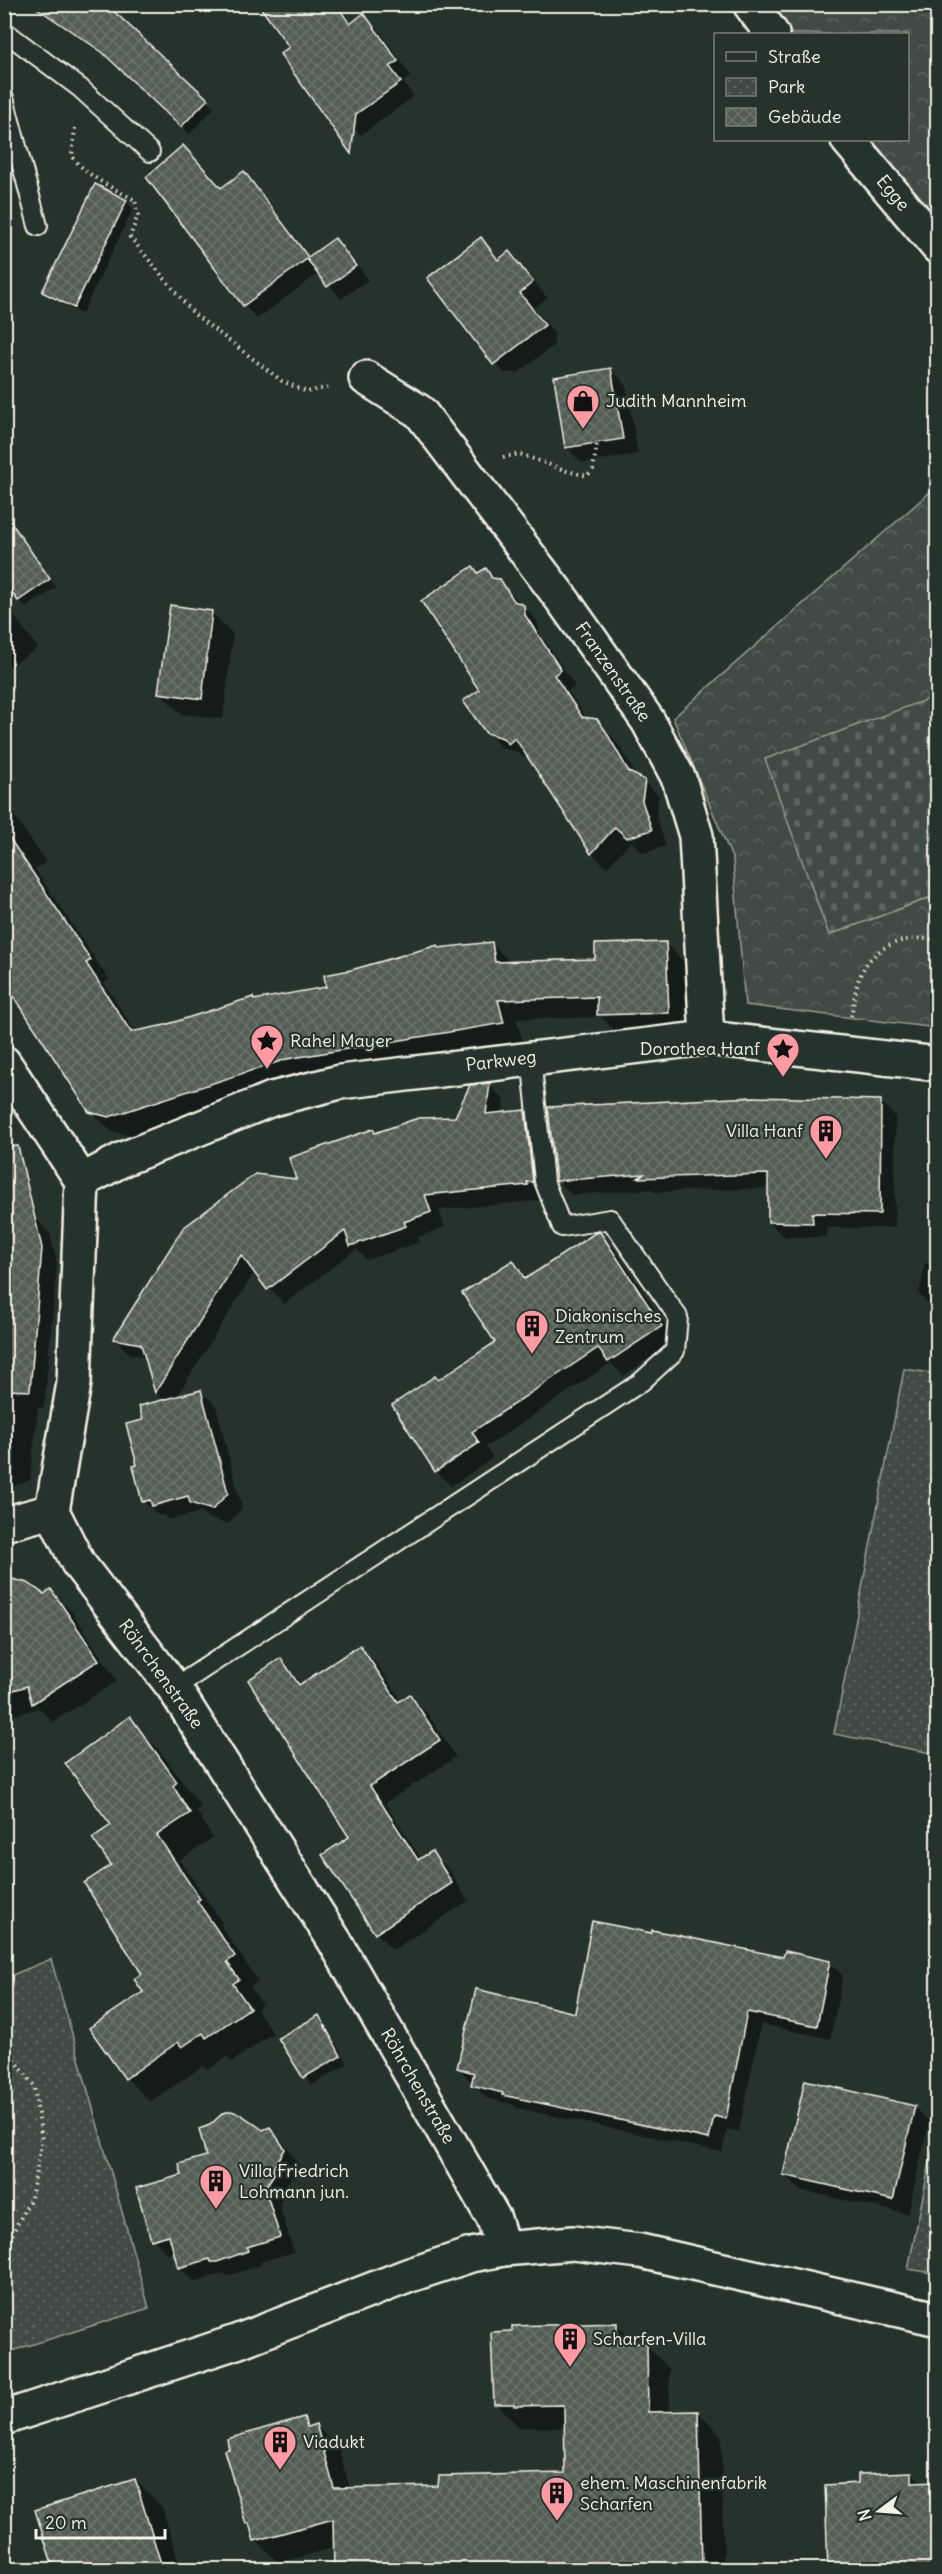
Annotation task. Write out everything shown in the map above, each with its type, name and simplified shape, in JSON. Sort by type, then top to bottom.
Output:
[{"type":"street","points":[[750,4],[771,33]]},
{"type":"street","name":"Egge","points":[[849,141],[938,247]]},
{"type":"street","name":"Franzenstraße","points":[[366,378],[420,412],[564,602],[648,720],[679,779],[696,836],[707,1038]]},
{"type":"street","name":"Parkweg","points":[[82,1181],[123,1159],[272,1099],[340,1082],[707,1038],[938,1064]]},
{"type":"street","points":[[4,1063],[82,1181],[74,1383],[51,1511],[4,1524]]},
{"type":"street","name":"Röhrchenstraße","points":[[51,1511],[78,1563],[174,1688],[334,1940],[494,2219],[503,2249]]},
{"type":"street","points":[[4,2418],[236,2342],[410,2276],[471,2256],[503,2249],[573,2243],[640,2251],[938,2319]]},
{"type":"lane","points":[[4,31],[80,88],[150,152]]},
{"type":"lane","points":[[4,98],[38,226]]},
{"type":"lane","points":[[174,1688],[641,1382],[675,1351],[678,1317],[610,1219],[562,1227],[544,1180],[531,1058]]},
{"type":"path","points":[[78,165],[93,177],[135,200],[138,215],[130,237],[194,314],[282,381],[307,392],[366,378]]},
{"type":"path","points":[[461,465],[520,454],[587,476],[594,469],[597,443]]},
{"type":"path","points":[[855,1002],[861,974],[877,951],[900,940],[938,941]]},
{"type":"path","points":[[4,2045],[34,2086],[42,2140],[31,2198],[4,2250]]},
{"type":"green space","points":[[770,5],[937,5],[937,221],[868,141],[909,141],[909,33],[791,33]]},
{"type":"green space","points":[[937,486],[937,701],[936,697],[829,935],[937,895],[937,1028],[745,1005],[733,860],[673,718]]},
{"type":"green space","points":[[936,696],[937,895],[829,935],[765,759]]},
{"type":"green space","points":[[904,1369],[937,1374],[937,1754],[834,1734]]},
{"type":"green space","points":[[51,1959],[149,2308],[5,2353],[5,1978]]},
{"type":"green space","points":[[937,2128],[937,2274],[908,2269]]},
{"type":"building","points":[[31,4],[106,4],[208,99],[181,127],[102,52]]},
{"type":"building","points":[[258,4],[336,4],[350,24],[364,13],[398,61],[390,67],[401,82],[356,114],[351,154],[280,54],[289,47]]},
{"type":"building","points":[[183,145],[221,188],[244,171],[308,257],[335,238],[356,266],[327,287],[307,259],[243,306],[146,177]]},
{"type":"building","points":[[95,184],[127,200],[74,308],[42,292]]},
{"type":"building","points":[[481,237],[498,260],[509,251],[533,282],[520,293],[545,325],[493,365],[427,278]]},
{"type":"building","points":[[611,368],[623,439],[565,448],[554,377]]},
{"type":"building","points":[[4,512],[50,579],[18,601],[4,582]]},
{"type":"building","points":[[473,566],[478,573],[486,568],[492,578],[500,579],[514,601],[524,605],[525,615],[561,670],[554,675],[582,717],[597,719],[629,772],[645,780],[642,801],[652,830],[627,838],[615,827],[591,854],[515,738],[508,744],[503,738],[486,733],[463,701],[479,690],[421,601]]},
{"type":"building","points":[[170,605],[212,611],[202,699],[158,693]]},
{"type":"building","points":[[4,830],[91,960],[86,963],[131,1032],[165,1025],[253,997],[254,1000],[326,987],[324,975],[351,970],[438,945],[438,948],[492,942],[495,962],[595,959],[595,944],[666,942],[669,1013],[597,1015],[597,997],[498,1000],[504,1023],[287,1059],[109,1117],[89,1112],[4,981]]},
{"type":"building","points":[[490,1083],[486,1114],[525,1110],[533,1182],[527,1182],[528,1185],[425,1195],[431,1212],[404,1222],[406,1226],[350,1246],[345,1231],[267,1290],[241,1255],[155,1393],[141,1344],[113,1339],[183,1228],[255,1174],[296,1179],[289,1158],[373,1129],[375,1133],[418,1118],[455,1117],[470,1085]]},
{"type":"building","points":[[754,1097],[881,1100],[880,1214],[812,1213],[813,1223],[768,1222],[768,1174],[638,1178],[644,1174],[556,1181],[548,1107]]},
{"type":"building","points":[[18,1146],[42,1248],[30,1391],[4,1390],[4,1147]]},
{"type":"building","name":"Diakonisches Zentrum","points":[[600,1232],[662,1326],[608,1362],[598,1348],[472,1432],[479,1443],[435,1472],[392,1405],[435,1376],[438,1380],[495,1342],[462,1293],[513,1260],[525,1279],[595,1233]]},
{"type":"building","points":[[201,1390],[228,1493],[212,1510],[190,1503],[188,1496],[152,1506],[150,1500],[142,1502],[133,1466],[137,1465],[126,1424],[143,1420],[139,1406]]},
{"type":"building","points":[[4,1577],[28,1583],[44,1594],[51,1589],[99,1660],[32,1704],[27,1686],[4,1693]]},
{"type":"building","points":[[360,1645],[398,1702],[410,1694],[440,1740],[370,1786],[418,1860],[432,1851],[452,1883],[375,1934],[322,1855],[349,1837],[248,1680],[281,1658],[299,1685]]},
{"type":"building","points":[[130,1716],[177,1782],[173,1786],[190,1813],[157,1835],[200,1899],[197,1901],[235,1956],[227,1962],[239,1979],[233,1984],[250,2008],[206,2038],[203,2033],[182,2047],[178,2042],[125,2079],[89,2028],[143,1992],[134,1979],[142,1974],[84,1883],[111,1865],[92,1838],[111,1825],[65,1763]]},
{"type":"building","points":[[592,1921],[652,1933],[652,1930],[783,1957],[785,1951],[830,1961],[817,2026],[747,2012],[726,2119],[714,2116],[709,2139],[502,2095],[503,2093],[471,2085],[474,2073],[457,2068],[476,1989],[575,2013]]},
{"type":"building","points":[[319,2015],[341,2056],[303,2078],[278,2038]]},
{"type":"building","points":[[805,2080],[915,2106],[893,2200],[783,2175]]},
{"type":"building","name":"Villa Friedrich Lohmann jun.","points":[[231,2111],[240,2114],[263,2130],[270,2127],[285,2149],[265,2188],[280,2237],[247,2247],[248,2251],[217,2262],[211,2262],[210,2259],[178,2268],[169,2235],[151,2240],[136,2188],[182,2175],[179,2164],[206,2156],[199,2129],[210,2125],[223,2113]]},
{"type":"building","points":[[617,2323],[617,2344],[647,2343],[648,2412],[698,2411],[702,2563],[523,2567],[523,2570],[334,2570],[333,2519],[254,2541],[249,2523],[246,2524],[224,2450],[229,2449],[227,2439],[304,2417],[307,2427],[316,2424],[334,2488],[438,2486],[439,2476],[565,2473],[564,2405],[494,2404],[491,2332],[512,2331],[512,2326]]},
{"type":"building","points":[[912,2472],[912,2482],[938,2481],[938,2570],[828,2570],[825,2485],[858,2483],[858,2474]]},
{"type":"building","points":[[135,2479],[163,2570],[54,2570],[35,2510]]},
{"type":"place","name":"Judith Mannheim","points":[[583,430]]},
{"type":"place","name":"Rahel Mayer","points":[[267,1070]]},
{"type":"place","name":"Dorothea Hanf","points":[[783,1078]]},
{"type":"place","name":"Villa Hanf","points":[[826,1160]]},
{"type":"place","name":"Diakonisches Zentrum","points":[[532,1355]]},
{"type":"place","name":"Villa Friedrich Lohmann jun.","points":[[216,2210]]},
{"type":"place","name":"Scharfen-Villa","points":[[570,2368]]},
{"type":"place","name":"Viadukt","points":[[280,2471]]},
{"type":"place","name":"ehem. Maschinenfabrik Scharfen","points":[[557,2522]]}]
